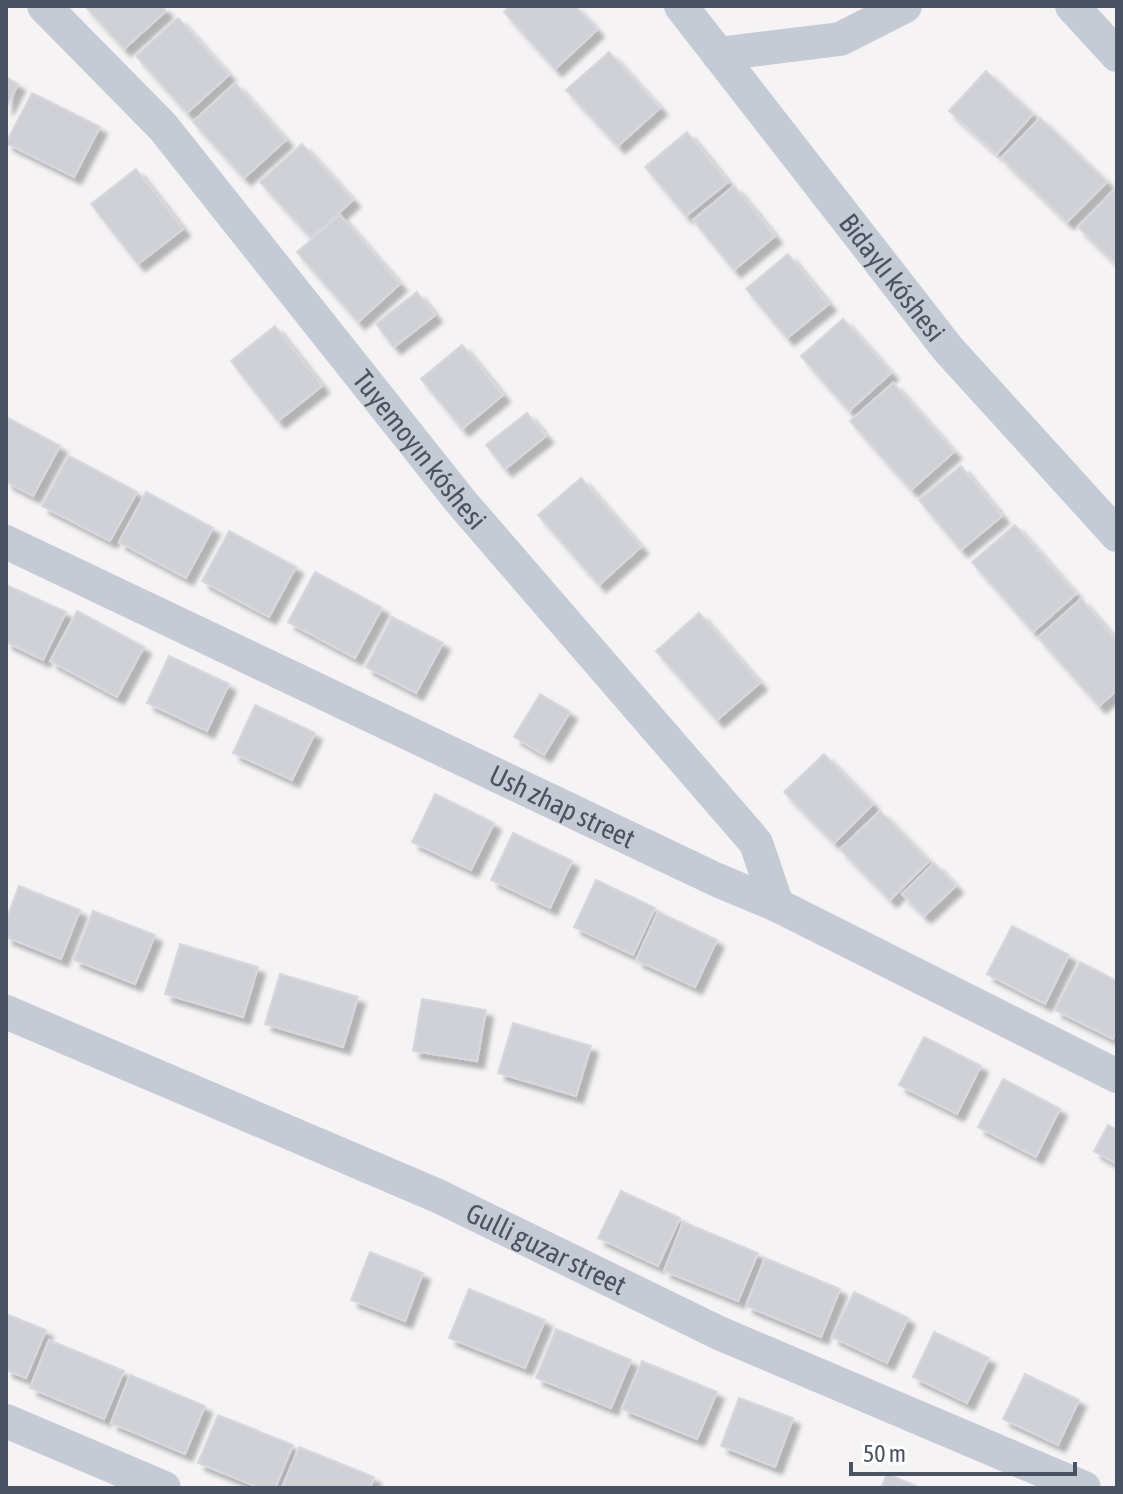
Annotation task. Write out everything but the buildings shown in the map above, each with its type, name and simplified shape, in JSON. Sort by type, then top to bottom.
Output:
[{"type":"street","name":"Tuyemoyın kóshesi","points":[[44,6],[163,127],[462,503],[756,843],[777,905]]},
{"type":"street","name":"Bidaylı kóshesi","points":[[681,6],[948,349],[1117,535]]},
{"type":"street","points":[[718,54],[840,39],[905,6]]},
{"type":"street","points":[[1072,6],[1117,55]]},
{"type":"street","name":"Ush zhap street","points":[[6,542],[717,880],[777,905],[1117,1076]]},
{"type":"street","name":"Gulli guzar street","points":[[6,1012],[438,1196],[719,1333],[1084,1488]]},
{"type":"street","points":[[6,1421],[164,1488]]}]
